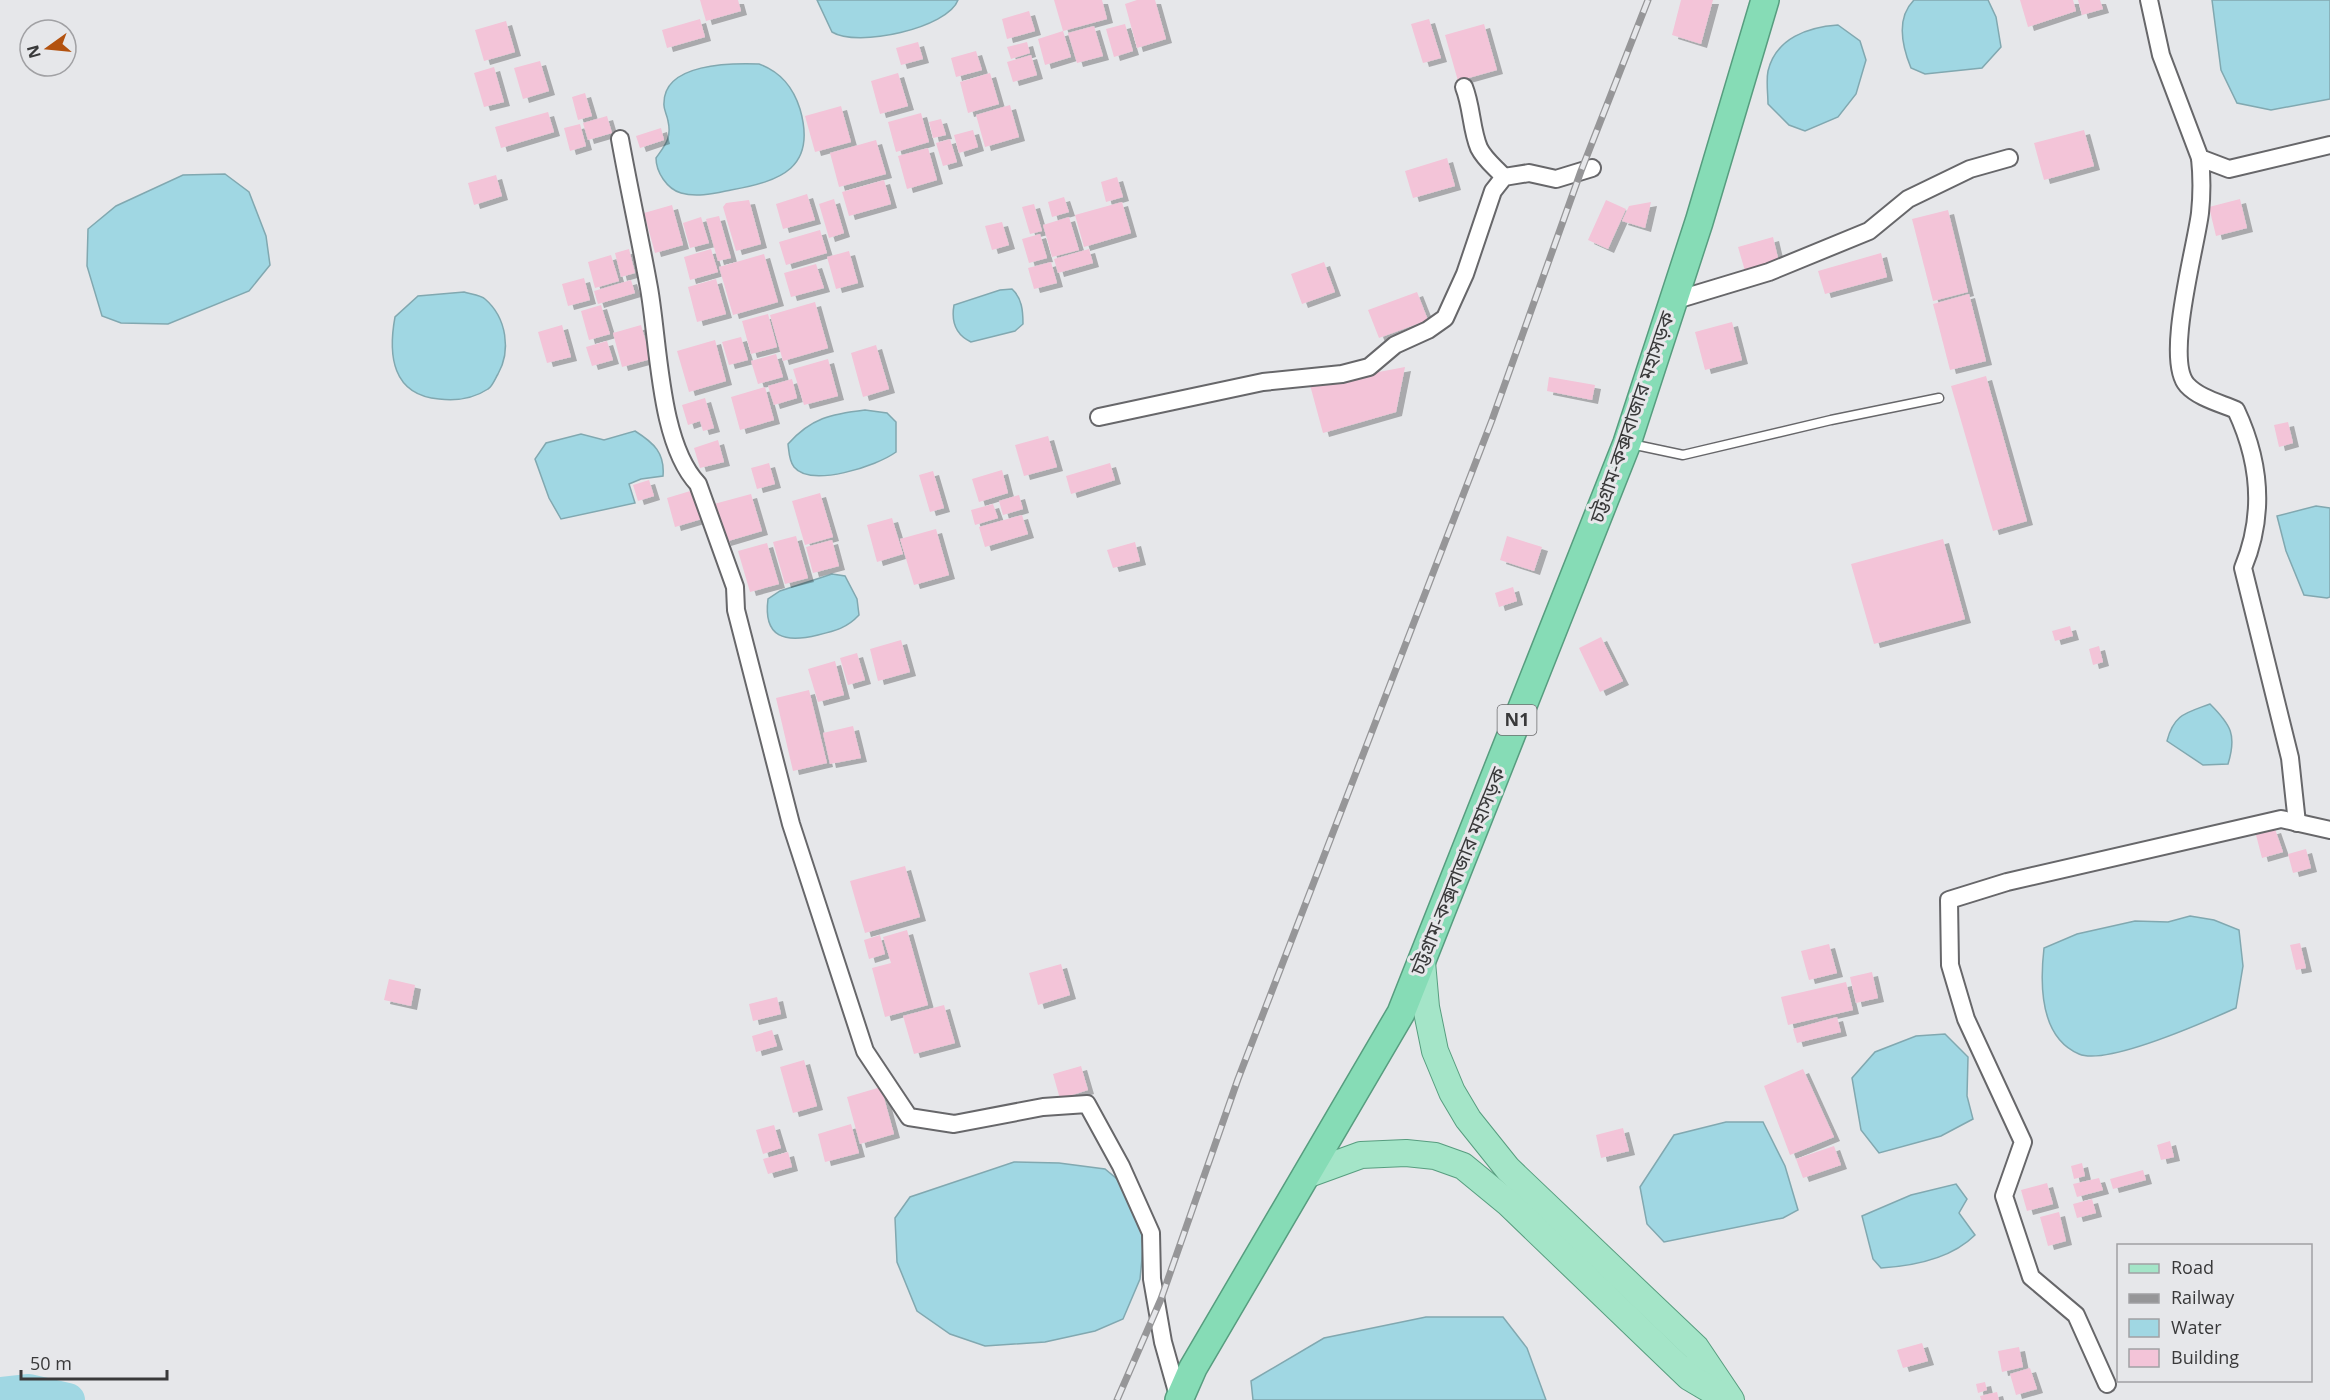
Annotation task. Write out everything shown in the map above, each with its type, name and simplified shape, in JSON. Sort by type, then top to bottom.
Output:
[{"type":"highway","name":"চট্টগ্রাম-কক্সবাজার মহাসড়ক","points":[[1179,1400],[1193,1368],[1401,1013],[1627,443],[1674,301],[1765,0]]},
{"type":"main road","points":[[1422,962],[1426,1007],[1435,1051],[1452,1092],[1468,1119],[1508,1169],[1696,1348],[1730,1400]]},
{"type":"main road","points":[[1306,1175],[1361,1155],[1406,1153],[1435,1156],[1464,1166],[1508,1203],[1689,1377],[1730,1400]]},
{"type":"street","points":[[2149,0],[2161,55],[2200,158],[2202,181],[2199,214],[2178,338],[2179,363],[2186,384],[2206,398],[2236,410],[2247,434],[2259,497],[2248,555],[2243,568],[2290,758],[2297,823]]},
{"type":"street","points":[[1464,87],[1470,102],[1478,146],[1486,160],[1504,177]]},
{"type":"street","points":[[620,139],[649,288],[674,445],[688,474],[699,484],[735,587],[736,610],[790,824],[865,1051],[909,1118],[954,1124],[1043,1107],[1087,1104],[1121,1166],[1151,1233],[1152,1279],[1163,1342],[1179,1400]]},
{"type":"street","points":[[2200,158],[2229,169],[2330,145]]},
{"type":"street","points":[[1674,301],[1769,272],[1869,231],[1908,199],[1970,169],[2009,158]]},
{"type":"street","points":[[1099,417],[1263,382],[1342,374],[1369,367],[1395,345],[1428,330],[1445,318],[1466,274],[1493,191],[1504,177],[1529,173],[1556,179],[1593,168]]},
{"type":"street","points":[[2107,1384],[2076,1316],[2031,1277],[2017,1236],[2004,1196],[2023,1142],[1966,1019],[1950,965],[1949,900],[2007,882],[2281,819],[2330,830]]},
{"type":"lane","points":[[1627,443],[1683,455],[1939,398]]},
{"type":"water","points":[[817,0],[958,0],[951,10],[920,27],[861,38],[832,32]]},
{"type":"water","points":[[1914,0],[1988,0],[1996,17],[2001,47],[1982,68],[1925,74],[1911,68],[1902,32],[1908,7]]},
{"type":"water","points":[[2212,0],[2330,0],[2330,99],[2271,110],[2237,103],[2221,70]]},
{"type":"water","points":[[1838,25],[1860,41],[1866,60],[1856,94],[1838,117],[1805,131],[1789,125],[1768,104],[1767,75],[1772,60],[1778,50],[1795,36],[1816,28]]},
{"type":"water","points":[[759,64],[780,76],[790,87],[797,101],[804,129],[799,158],[791,168],[779,176],[749,186],[700,195],[681,193],[671,188],[660,174],[656,163],[656,158],[667,141],[669,132],[664,105],[667,90],[675,80],[701,68],[717,65]]},
{"type":"water","points":[[225,174],[249,192],[266,236],[270,265],[249,291],[168,324],[121,323],[102,316],[87,266],[88,229],[116,206],[183,175]]},
{"type":"water","points":[[1012,289],[1020,301],[1023,324],[1015,331],[971,342],[958,332],[953,317],[954,305],[1000,290]]},
{"type":"water","points":[[464,292],[483,298],[498,316],[505,335],[505,355],[502,365],[491,387],[476,395],[452,400],[423,396],[411,390],[397,371],[392,345],[395,317],[418,296]]},
{"type":"water","points":[[865,410],[887,413],[896,422],[896,452],[887,458],[844,473],[814,475],[802,473],[794,467],[790,459],[788,444],[805,428],[822,419],[842,413]]},
{"type":"water","points":[[635,431],[657,449],[662,461],[663,476],[641,479],[629,484],[635,503],[561,519],[549,498],[535,459],[546,443],[581,434],[604,440]]},
{"type":"water","points":[[2316,506],[2330,508],[2330,597],[2327,598],[2304,595],[2286,551],[2277,516]]},
{"type":"water","points":[[832,574],[845,576],[857,599],[859,615],[845,626],[824,634],[796,638],[779,635],[773,630],[767,612],[768,599],[780,591]]},
{"type":"water","points":[[2210,704],[2223,718],[2230,731],[2232,745],[2228,764],[2203,765],[2167,741],[2177,720]]},
{"type":"water","points":[[2190,916],[2214,920],[2239,930],[2243,966],[2236,1008],[2157,1040],[2111,1054],[2093,1056],[2079,1054],[2066,1046],[2056,1035],[2045,1008],[2042,977],[2044,948],[2077,934],[2135,921],[2168,922]]},
{"type":"water","points":[[1945,1034],[1968,1057],[1967,1096],[1973,1119],[1941,1136],[1879,1153],[1861,1130],[1852,1078],[1875,1052],[1916,1036]]},
{"type":"water","points":[[1726,1122],[1763,1122],[1785,1166],[1798,1210],[1783,1218],[1664,1242],[1647,1224],[1640,1187],[1674,1135]]},
{"type":"water","points":[[1014,1162],[1059,1163],[1105,1169],[1129,1189],[1145,1228],[1140,1279],[1123,1319],[1095,1331],[1045,1342],[985,1346],[950,1334],[917,1311],[897,1262],[895,1218],[910,1197]]},
{"type":"water","points":[[1956,1184],[1967,1199],[1959,1213],[1975,1235],[1966,1243],[1944,1255],[1906,1265],[1881,1268],[1873,1259],[1862,1216],[1911,1195]]},
{"type":"water","points":[[1426,1317],[1503,1317],[1527,1348],[1546,1400],[1253,1400],[1251,1381],[1324,1338]]},
{"type":"building","points":[[700,0],[738,0],[741,11],[706,21]]},
{"type":"building","points":[[1054,0],[1102,0],[1107,19],[1063,31]]},
{"type":"building","points":[[1137,0],[1155,0],[1166,39],[1137,48],[1125,4]]},
{"type":"building","points":[[1681,0],[1713,0],[1701,44],[1672,35]]},
{"type":"building","points":[[2020,0],[2073,0],[2076,11],[2028,27]]},
{"type":"building","points":[[2078,0],[2100,0],[2103,9],[2082,15]]},
{"type":"building","points":[[1029,11],[1035,31],[1007,39],[1002,19]]},
{"type":"building","points":[[700,19],[705,37],[667,48],[662,30]]},
{"type":"building","points":[[1429,19],[1441,58],[1423,63],[1411,24]]},
{"type":"building","points":[[506,21],[515,52],[484,61],[475,30]]},
{"type":"building","points":[[1125,24],[1133,51],[1114,57],[1106,29]]},
{"type":"building","points":[[1484,24],[1497,70],[1458,81],[1445,35]]},
{"type":"building","points":[[1094,26],[1103,56],[1077,63],[1068,33]]},
{"type":"building","points":[[1063,31],[1071,57],[1045,65],[1038,39]]},
{"type":"building","points":[[918,42],[923,59],[901,65],[896,48]]},
{"type":"building","points":[[1027,42],[1030,53],[1011,59],[1007,47]]},
{"type":"building","points":[[976,51],[982,70],[956,77],[951,58]]},
{"type":"building","points":[[1031,55],[1037,75],[1013,82],[1007,62]]},
{"type":"building","points":[[540,61],[549,91],[523,99],[514,68]]},
{"type":"building","points":[[494,67],[504,102],[484,107],[474,73]]},
{"type":"building","points":[[898,73],[908,106],[880,114],[871,81]]},
{"type":"building","points":[[990,73],[999,104],[968,113],[960,82]]},
{"type":"building","points":[[585,93],[592,116],[578,120],[572,97]]},
{"type":"building","points":[[1010,105],[1019,137],[985,147],[976,115]]},
{"type":"building","points":[[841,106],[851,142],[815,152],[805,116]]},
{"type":"building","points":[[548,112],[554,132],[501,148],[495,127]]},
{"type":"building","points":[[921,113],[929,142],[896,152],[888,122]]},
{"type":"building","points":[[607,116],[612,133],[588,140],[583,123]]},
{"type":"building","points":[[941,119],[946,135],[933,138],[929,122]]},
{"type":"building","points":[[580,124],[586,146],[570,151],[564,128]]},
{"type":"building","points":[[661,128],[664,140],[640,148],[636,136]]},
{"type":"building","points":[[973,130],[978,147],[959,153],[954,135]]},
{"type":"building","points":[[2084,130],[2094,166],[2044,180],[2034,143]]},
{"type":"building","points":[[950,139],[957,162],[943,166],[936,143]]},
{"type":"building","points":[[876,140],[886,174],[839,187],[830,153]]},
{"type":"building","points":[[928,148],[937,180],[907,189],[898,156]]},
{"type":"building","points":[[1447,158],[1455,186],[1413,198],[1405,171]]},
{"type":"building","points":[[496,175],[502,196],[474,205],[468,183]]},
{"type":"building","points":[[1117,177],[1123,197],[1106,202],[1101,182]]},
{"type":"building","points":[[884,180],[891,204],[849,216],[842,192]]},
{"type":"building","points":[[807,194],[815,220],[783,229],[776,204]]},
{"type":"building","points":[[1064,197],[1069,212],[1052,217],[1048,202]]},
{"type":"building","points":[[834,199],[844,233],[829,238],[819,204]]},
{"type":"building","points":[[2240,199],[2247,228],[2216,236],[2209,207]]},
{"type":"building","points":[[749,200],[761,244],[736,251],[723,207],[726,203]]},
{"type":"building","points":[[1606,200],[1626,209],[1608,249],[1588,240]]},
{"type":"building","points":[[1122,202],[1131,233],[1084,247],[1075,215]]},
{"type":"building","points":[[1651,202],[1645,228],[1622,221],[1629,206]]},
{"type":"building","points":[[1034,204],[1042,231],[1030,234],[1022,207]]},
{"type":"building","points":[[672,205],[683,245],[655,253],[644,213]]},
{"type":"building","points":[[1948,210],[1968,292],[1933,301],[1912,219]]},
{"type":"building","points":[[719,216],[731,258],[718,261],[706,219]]},
{"type":"building","points":[[701,217],[709,243],[690,248],[683,223]]},
{"type":"building","points":[[1069,217],[1079,250],[1052,257],[1043,225]]},
{"type":"building","points":[[1002,222],[1009,245],[992,250],[985,226]]},
{"type":"building","points":[[820,230],[827,253],[786,265],[779,242]]},
{"type":"building","points":[[1040,234],[1047,258],[1029,263],[1022,239]]},
{"type":"building","points":[[1773,237],[1779,262],[1745,271],[1738,247]]},
{"type":"building","points":[[629,249],[635,273],[621,277],[615,253]]},
{"type":"building","points":[[711,249],[718,272],[690,280],[684,257]]},
{"type":"building","points":[[1089,249],[1093,263],[1058,273],[1054,259]]},
{"type":"building","points":[[849,251],[858,283],[836,289],[827,257]]},
{"type":"building","points":[[1881,253],[1887,277],[1825,294],[1818,271]]},
{"type":"building","points":[[764,254],[778,302],[733,315],[719,267]]},
{"type":"building","points":[[611,255],[619,281],[595,288],[588,262]]},
{"type":"building","points":[[1051,262],[1057,283],[1034,289],[1028,268]]},
{"type":"building","points":[[1324,262],[1335,292],[1302,304],[1291,274]]},
{"type":"building","points":[[816,264],[824,288],[791,297],[784,273]]},
{"type":"building","points":[[584,278],[590,300],[568,306],[562,284]]},
{"type":"building","points":[[716,279],[726,314],[697,322],[688,287]]},
{"type":"building","points":[[631,280],[635,293],[598,304],[594,291]]},
{"type":"building","points":[[1417,292],[1428,320],[1379,338],[1368,310]]},
{"type":"building","points":[[1969,294],[1986,361],[1950,370],[1933,304]]},
{"type":"building","points":[[815,302],[828,348],[783,361],[770,315]]},
{"type":"building","points":[[601,305],[610,334],[589,340],[581,311]]},
{"type":"building","points":[[768,314],[777,347],[751,354],[742,321]]},
{"type":"building","points":[[1732,322],[1742,360],[1705,370],[1695,332]]},
{"type":"building","points":[[562,325],[571,357],[547,363],[538,332]]},
{"type":"building","points":[[641,325],[651,359],[622,367],[613,333]]},
{"type":"building","points":[[741,337],[748,360],[729,365],[722,342]]},
{"type":"building","points":[[715,340],[726,381],[689,392],[677,351]]},
{"type":"building","points":[[607,341],[613,360],[592,366],[586,347]]},
{"type":"building","points":[[876,345],[889,389],[863,397],[851,353]]},
{"type":"building","points":[[776,354],[783,377],[758,384],[751,361]]},
{"type":"building","points":[[828,359],[838,396],[804,405],[793,369]]},
{"type":"building","points":[[1405,367],[1396,412],[1323,433],[1310,385]]},
{"type":"building","points":[[1986,376],[2027,521],[1993,531],[1951,386]]},
{"type":"building","points":[[1549,377],[1595,385],[1592,400],[1547,391]]},
{"type":"building","points":[[792,379],[797,398],[774,405],[768,386]]},
{"type":"building","points":[[765,387],[774,420],[740,430],[731,397]]},
{"type":"building","points":[[705,398],[714,428],[703,431],[700,421],[688,425],[682,405]]},
{"type":"building","points":[[2288,422],[2293,443],[2279,447],[2274,425]]},
{"type":"building","points":[[1048,436],[1057,467],[1024,476],[1015,445]]},
{"type":"building","points":[[718,440],[724,462],[700,468],[694,448]]},
{"type":"building","points":[[769,463],[775,484],[757,489],[751,468]]},
{"type":"building","points":[[1110,463],[1115,480],[1071,494],[1066,476]]},
{"type":"building","points":[[1002,470],[1008,493],[979,502],[972,479]]},
{"type":"building","points":[[933,471],[944,508],[930,512],[919,475]]},
{"type":"building","points":[[649,480],[654,496],[638,501],[633,485]]},
{"type":"building","points":[[697,489],[705,518],[675,527],[667,498]]},
{"type":"building","points":[[820,493],[833,537],[805,545],[792,501]]},
{"type":"building","points":[[751,494],[762,531],[725,542],[714,504]]},
{"type":"building","points":[[1019,495],[1023,509],[1003,515],[999,501]]},
{"type":"building","points":[[993,504],[998,518],[975,525],[971,510]]},
{"type":"building","points":[[1022,515],[1028,534],[985,547],[979,527]]},
{"type":"building","points":[[892,518],[903,554],[877,562],[867,525]]},
{"type":"building","points":[[936,529],[949,575],[914,585],[900,539]]},
{"type":"building","points":[[796,536],[808,578],[785,584],[773,542]]},
{"type":"building","points":[[1507,536],[1542,547],[1534,571],[1500,560]]},
{"type":"building","points":[[1943,539],[1965,619],[1874,644],[1851,564]]},
{"type":"building","points":[[832,540],[839,566],[813,573],[806,547]]},
{"type":"building","points":[[1135,542],[1140,561],[1113,568],[1107,550]]},
{"type":"building","points":[[767,543],[779,584],[750,592],[738,551]]},
{"type":"building","points":[[1513,587],[1517,601],[1499,607],[1495,593]]},
{"type":"building","points":[[2070,626],[2073,636],[2055,641],[2052,631]]},
{"type":"building","points":[[1601,637],[1623,681],[1600,692],[1579,648]]},
{"type":"building","points":[[901,640],[910,672],[878,681],[870,649]]},
{"type":"building","points":[[2099,646],[2103,662],[2093,665],[2089,649]]},
{"type":"building","points":[[857,653],[865,680],[848,685],[840,658]]},
{"type":"building","points":[[835,661],[844,695],[818,702],[808,669]]},
{"type":"building","points":[[809,690],[827,763],[793,771],[776,698]]},
{"type":"building","points":[[853,726],[861,758],[830,764],[823,733]]},
{"type":"building","points":[[2275,829],[2283,852],[2262,858],[2256,835]]},
{"type":"building","points":[[2306,849],[2311,868],[2293,873],[2288,854]]},
{"type":"building","points":[[905,866],[920,917],[865,933],[850,881]]},
{"type":"building","points":[[907,930],[928,1005],[885,1017],[872,968],[891,963],[883,937]]},
{"type":"building","points":[[880,935],[885,954],[869,959],[864,940]]},
{"type":"building","points":[[2300,943],[2306,968],[2296,970],[2290,945]]},
{"type":"building","points":[[1829,944],[1837,973],[1809,980],[1801,951]]},
{"type":"building","points":[[1061,964],[1070,995],[1038,1005],[1029,973]]},
{"type":"building","points":[[1872,972],[1878,998],[1856,1003],[1850,977]]},
{"type":"building","points":[[389,979],[415,985],[411,1006],[384,1000]]},
{"type":"building","points":[[1846,982],[1853,1010],[1788,1025],[1781,997]]},
{"type":"building","points":[[777,997],[781,1014],[753,1021],[749,1004]]},
{"type":"building","points":[[944,1005],[955,1043],[914,1054],[903,1016]]},
{"type":"building","points":[[1837,1017],[1841,1032],[1797,1043],[1793,1029]]},
{"type":"building","points":[[772,1030],[777,1046],[756,1052],[752,1036]]},
{"type":"building","points":[[804,1060],[817,1106],[793,1113],[780,1067]]},
{"type":"building","points":[[1081,1066],[1088,1090],[1060,1099],[1053,1074]]},
{"type":"building","points":[[1803,1069],[1834,1137],[1790,1155],[1764,1086]]},
{"type":"building","points":[[881,1087],[894,1134],[860,1144],[847,1097]]},
{"type":"building","points":[[851,1124],[859,1153],[825,1162],[818,1134]]},
{"type":"building","points":[[774,1125],[781,1148],[763,1154],[756,1130]]},
{"type":"building","points":[[1623,1128],[1629,1151],[1601,1158],[1596,1135]]},
{"type":"building","points":[[2170,1141],[2174,1157],[2161,1160],[2157,1145]]},
{"type":"building","points":[[1834,1146],[1841,1165],[1803,1178],[1796,1159]]},
{"type":"building","points":[[788,1152],[792,1167],[768,1174],[763,1159]]},
{"type":"building","points":[[2082,1163],[2085,1176],[2074,1179],[2071,1166]]},
{"type":"building","points":[[2143,1170],[2146,1180],[2113,1189],[2110,1179]]},
{"type":"building","points":[[2099,1178],[2103,1190],[2077,1197],[2073,1184]]},
{"type":"building","points":[[2047,1183],[2053,1204],[2027,1211],[2021,1190]]},
{"type":"building","points":[[2092,1199],[2096,1213],[2077,1218],[2073,1204]]},
{"type":"building","points":[[2059,1212],[2066,1241],[2048,1246],[2040,1217]]},
{"type":"building","points":[[1922,1343],[1928,1361],[1903,1368],[1897,1350]]},
{"type":"building","points":[[2019,1347],[2023,1367],[2002,1372],[1998,1351]]},
{"type":"building","points":[[2030,1368],[2037,1389],[2016,1395],[2010,1374]]},
{"type":"building","points":[[1985,1382],[1987,1390],[1978,1393],[1976,1384]]},
{"type":"building","points":[[1997,1392],[1999,1400],[1981,1400],[1980,1396]]},
{"type":"waterway","points":[[0,1394],[29,1391],[68,1400]]},
{"type":"railway","points":[[1117,1400],[1161,1299],[1238,1079],[1492,420],[1581,171],[1648,0]]}]
